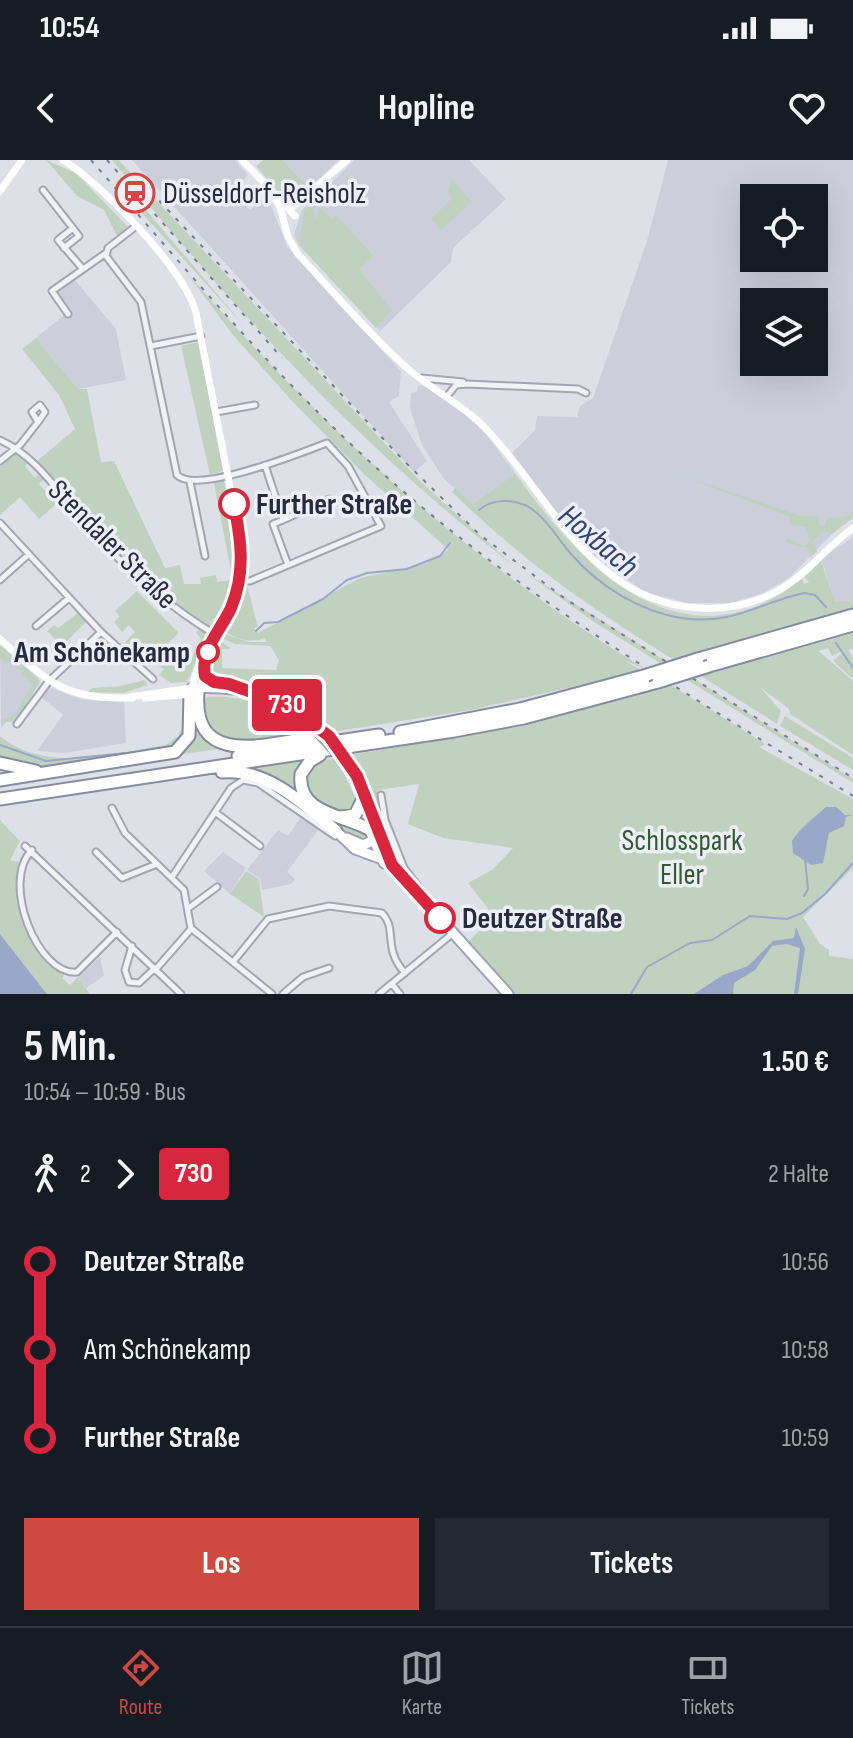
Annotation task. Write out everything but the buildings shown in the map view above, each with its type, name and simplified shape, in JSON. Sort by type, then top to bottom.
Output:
[{"type":"highway","points":[[0,792],[369,737],[520,709],[853,615]]},
{"type":"highway","points":[[0,804],[524,718],[853,625]]},
{"type":"highway","points":[[194,689],[202,727],[211,738],[225,745],[243,746],[353,734],[369,737]]},
{"type":"highway","points":[[0,780],[175,752],[189,736],[194,689]]},
{"type":"highway","points":[[329,751],[308,763],[300,782],[310,801],[373,836]]},
{"type":"highway","points":[[0,763],[26,770],[60,771]]},
{"type":"highway","points":[[0,804],[226,771],[244,763]]},
{"type":"highway","points":[[226,771],[249,774],[275,784],[340,836]]},
{"type":"highway","points":[[333,815],[351,817],[362,801]]},
{"type":"main road","points":[[0,188],[22,160]]},
{"type":"main road","points":[[63,160],[84,174],[135,227],[183,281],[194,304],[242,549],[239,581],[231,608],[199,659],[194,689]]},
{"type":"main road","points":[[242,160],[289,215],[292,244],[380,340],[493,436],[559,524],[593,561],[625,586],[649,599],[704,609],[752,602],[787,586],[853,528]]},
{"type":"main road","points":[[289,215],[347,160]]},
{"type":"main road","points":[[194,689],[213,638]]},
{"type":"main road","points":[[0,639],[49,681],[86,698],[130,697],[194,689],[243,689]]},
{"type":"main road","points":[[203,667],[210,681],[285,704],[318,728],[345,759],[360,783],[373,836],[397,872],[437,915],[500,994]]},
{"type":"main road","points":[[194,689],[256,696],[286,708],[318,728]]},
{"type":"main road","points":[[345,759],[382,859],[508,994]]},
{"type":"main road","points":[[340,836],[363,845],[373,836]]},
{"type":"main road","points":[[340,836],[358,851],[382,859]]},
{"type":"street","points":[[43,190],[79,236],[64,248]]},
{"type":"street","points":[[68,314],[52,291],[106,253],[135,227]]},
{"type":"street","points":[[73,228],[58,240],[82,268]]},
{"type":"street","points":[[106,253],[141,302],[175,470],[181,480],[190,482],[265,465],[327,443],[348,466],[381,526],[250,581],[239,581]]},
{"type":"street","points":[[151,346],[201,336]]},
{"type":"street","points":[[422,378],[467,384],[578,389],[586,393]]},
{"type":"street","points":[[448,395],[456,385],[467,384]]},
{"type":"street","points":[[216,412],[255,405]]},
{"type":"street","points":[[0,461],[17,447],[38,422]]},
{"type":"street","points":[[0,440],[17,447]]},
{"type":"street","name":"Stendaler Straße","points":[[17,447],[32,460],[110,550],[173,608],[213,638]]},
{"type":"street","points":[[265,465],[283,520]]},
{"type":"street","points":[[190,482],[205,556]]},
{"type":"street","points":[[288,565],[273,524],[329,499]]},
{"type":"street","points":[[0,523],[101,632],[153,679]]},
{"type":"street","points":[[0,580],[28,555]]},
{"type":"street","points":[[36,626],[69,598]]},
{"type":"street","points":[[17,724],[49,681],[101,632]]},
{"type":"street","points":[[172,877],[239,782],[258,783],[340,836]]},
{"type":"street","points":[[381,795],[385,820],[404,868],[427,904]]},
{"type":"street","points":[[112,808],[125,833],[184,890],[190,907],[191,929],[139,983],[129,982],[125,970],[132,946]]},
{"type":"street","points":[[215,812],[260,846]]},
{"type":"street","points":[[25,846],[181,994]]},
{"type":"street","points":[[32,850],[23,859],[18,872],[19,902],[34,935],[53,961],[68,972],[77,972],[117,932]]},
{"type":"street","points":[[96,852],[122,878],[157,864]]},
{"type":"street","points":[[190,907],[217,887]]},
{"type":"street","points":[[233,962],[268,919],[329,906],[380,911],[386,916],[391,956],[405,973]]},
{"type":"street","points":[[191,929],[272,994]]},
{"type":"street","points":[[379,994],[452,934]]},
{"type":"street","points":[[283,994],[303,977],[329,968]]},
{"type":"street","points":[[392,984],[400,994]]},
{"type":"shaded area","points":[[132,160],[235,160],[248,175],[232,191],[250,210],[267,195],[288,248],[401,371],[399,396],[389,402],[427,461],[414,472]]},
{"type":"shaded area","points":[[283,160],[338,160],[310,189]]},
{"type":"shaded area","points":[[355,160],[469,160],[506,199],[453,248],[451,262],[380,331],[298,244],[294,234],[302,210]]},
{"type":"shaded area","points":[[668,160],[853,160],[853,518],[838,528],[789,578],[761,594],[730,603],[687,603],[645,592],[594,556],[569,529],[512,453],[535,430],[537,416],[577,417],[580,406],[593,398],[647,241]]},
{"type":"shaded area","points":[[74,279],[116,329],[126,380],[78,389],[36,338],[64,315],[51,298]]},
{"type":"shaded area","points":[[418,386],[424,386],[464,412],[485,433],[515,473],[473,504],[444,479],[422,445],[410,408],[411,393],[417,392]]},
{"type":"shaded area","points":[[853,537],[853,600],[835,603],[821,558]]},
{"type":"shaded area","points":[[0,645],[38,678],[39,684],[12,723],[7,720],[1,729]]},
{"type":"shaded area","points":[[46,686],[83,700],[124,701],[126,743],[64,753],[37,751],[63,715],[40,696]]},
{"type":"shaded area","points":[[301,817],[319,829],[287,872],[295,879],[291,884],[262,890],[260,879],[247,870],[278,830],[288,836]]},
{"type":"shaded area","points":[[223,852],[246,868],[230,894],[204,871]]},
{"type":"shaded area","points":[[100,957],[104,976],[86,988],[78,977]]},
{"type":"green space","points":[[46,160],[76,173],[128,227],[117,236],[104,210],[77,196]]},
{"type":"green space","points":[[112,160],[118,160],[126,168],[422,483],[513,565],[404,473],[301,374],[204,269]]},
{"type":"green space","points":[[263,160],[283,160],[310,189],[296,201],[286,201],[256,166]]},
{"type":"green space","points":[[451,178],[472,202],[441,230],[431,219],[452,198],[448,192]]},
{"type":"green space","points":[[135,197],[246,328],[131,201]]},
{"type":"green space","points":[[312,204],[315,220],[320,207],[331,219],[336,215],[373,255],[359,269],[392,310],[376,328],[299,245],[304,210]]},
{"type":"green space","points":[[186,272],[292,386],[400,489],[517,582],[647,670],[624,660],[642,671],[471,710],[332,732],[282,697],[243,682],[210,675],[211,657],[218,640],[232,649],[222,649],[222,668],[276,670],[279,660],[270,646],[235,644],[219,637],[222,633],[248,642],[267,642],[264,638],[243,640],[223,630],[242,587],[247,585],[258,627],[254,628],[258,633],[360,578],[425,564],[449,550],[365,475],[292,401],[233,335]]},
{"type":"green space","points":[[36,338],[78,389],[87,389],[101,462],[114,461],[165,568],[180,565],[184,584],[201,584],[200,578],[216,575],[217,582],[236,579],[228,606],[215,628],[193,619],[144,582],[36,462],[75,429],[59,395],[22,349]]},
{"type":"green space","points":[[199,342],[223,471],[210,475],[181,346]]},
{"type":"green space","points":[[15,452],[29,462],[25,466],[35,478],[40,474],[44,480],[39,484],[48,494],[53,491],[61,500],[39,519],[20,497],[0,515],[0,464]]},
{"type":"green space","points":[[515,473],[572,543],[604,574],[639,597],[677,612],[717,616],[758,605],[802,579],[804,584],[809,582],[805,577],[821,561],[835,602],[853,600],[853,610],[674,660],[558,582],[452,492],[455,488],[473,504]]},
{"type":"green space","points":[[677,474],[798,515],[819,517],[819,525],[824,527],[827,518],[844,517],[853,512],[853,518],[832,534],[824,531],[813,541],[817,551],[810,558],[808,548],[785,543],[787,538],[805,546],[810,541],[806,527],[791,524],[790,517]]},
{"type":"green space","points":[[224,481],[236,540],[238,575],[232,576],[214,483]]},
{"type":"green space","points":[[523,571],[853,779],[853,783],[594,622]]},
{"type":"green space","points":[[137,591],[179,633],[164,647],[187,665],[202,639],[196,633],[199,629],[208,635],[187,682],[171,683],[159,675],[164,669],[123,644],[135,632],[129,625],[122,632],[114,622],[120,616],[115,611]]},
{"type":"green space","points":[[79,612],[87,621],[64,644],[66,647],[60,659],[52,651],[59,643],[47,631],[54,625],[58,628]]},
{"type":"green space","points":[[853,633],[853,648],[848,650],[853,658],[853,679],[833,661],[845,650],[832,656],[828,648],[819,651],[853,681],[853,755],[790,714],[789,709],[760,687],[781,711],[777,724],[701,676]]},
{"type":"green space","points":[[0,645],[40,681],[18,719],[3,723],[1,719],[14,716],[32,685],[16,666],[0,659]]},
{"type":"green space","points":[[144,680],[148,685],[123,693],[87,692],[92,688],[121,686]]},
{"type":"green space","name":"Schlosspark Eller","points":[[671,685],[765,744],[759,747],[853,799],[853,868],[803,917],[820,944],[829,950],[829,956],[853,959],[853,994],[514,994],[468,942],[494,916],[468,883],[492,870],[513,848],[443,838],[408,824],[419,784],[378,790],[377,800],[407,878],[390,849],[350,755],[524,726]]},
{"type":"green space","points":[[207,697],[236,698],[264,705],[291,717],[315,734],[234,744],[206,729],[203,702]]},
{"type":"green space","points":[[187,716],[185,736],[173,748],[57,767],[38,768],[0,760],[0,736],[18,748],[59,758],[103,756],[166,745],[178,736]]},
{"type":"green space","points":[[196,716],[224,748],[177,755]]},
{"type":"green space","points":[[785,716],[853,758],[853,770],[780,726]]},
{"type":"green space","points":[[336,757],[357,801],[346,815],[315,803],[302,782],[312,765]]},
{"type":"green space","points":[[310,759],[304,765],[304,798],[362,828],[367,843],[353,839],[247,769]]},
{"type":"green space","points":[[0,820],[20,841],[10,860],[20,862],[18,893],[26,924],[43,951],[66,973],[62,978],[70,985],[78,977],[90,994],[47,994],[0,934]]},
{"type":"green space","points":[[246,871],[259,879],[264,917],[230,894]]},
{"type":"water","points":[[826,807],[836,807],[845,815],[853,815],[846,817],[844,826],[829,833],[823,863],[811,865],[793,853],[792,841]]},
{"type":"water","points":[[796,927],[805,949],[798,994],[794,994],[800,948],[786,944],[772,946],[755,970],[734,983],[733,994],[694,994],[723,975],[748,966],[773,941],[794,938]]},
{"type":"water","points":[[0,934],[47,994],[0,994]]},
{"type":"waterway","name":"Hoxbach","points":[[479,510],[501,501],[525,505],[544,521],[594,577],[635,603],[665,615],[715,619],[804,593],[815,595],[826,607]]},
{"type":"waterway","name":"Hoxbach","points":[[256,631],[264,623],[278,622],[323,599],[347,580],[367,573],[407,569],[440,556],[450,543]]},
{"type":"waterway","name":"Hoxbach","points":[[836,643],[853,668]]},
{"type":"waterway","name":"Hoxbach","points":[[0,745],[46,761],[126,753]]},
{"type":"waterway","points":[[804,896],[808,889],[805,859]]},
{"type":"waterway","points":[[631,994],[647,967],[690,943],[712,940],[750,916],[787,919],[802,913],[825,894],[853,863]]},
{"type":"railway","points":[[91,160],[276,370],[397,486],[450,530],[562,612],[677,688],[853,796]]},
{"type":"railway","points":[[107,160],[282,358]]},
{"type":"railway","points":[[151,192],[404,461],[480,535],[567,600],[853,778]]},
{"type":"bus line","name":"730","points":[[234,504],[242,549],[241,572],[231,608],[211,642],[203,667],[205,676],[214,682],[229,684],[285,704],[305,715],[335,742],[357,776],[381,845],[392,865],[440,918]]},
{"type":"place","name":"Düsseldorf-Reisholz","points":[[135,193]]},
{"type":"place","name":"Further Straße","points":[[234,504]]},
{"type":"place","name":"Am Schönekamp","points":[[208,652]]},
{"type":"place","name":"Deutzer Straße","points":[[440,918]]}]
